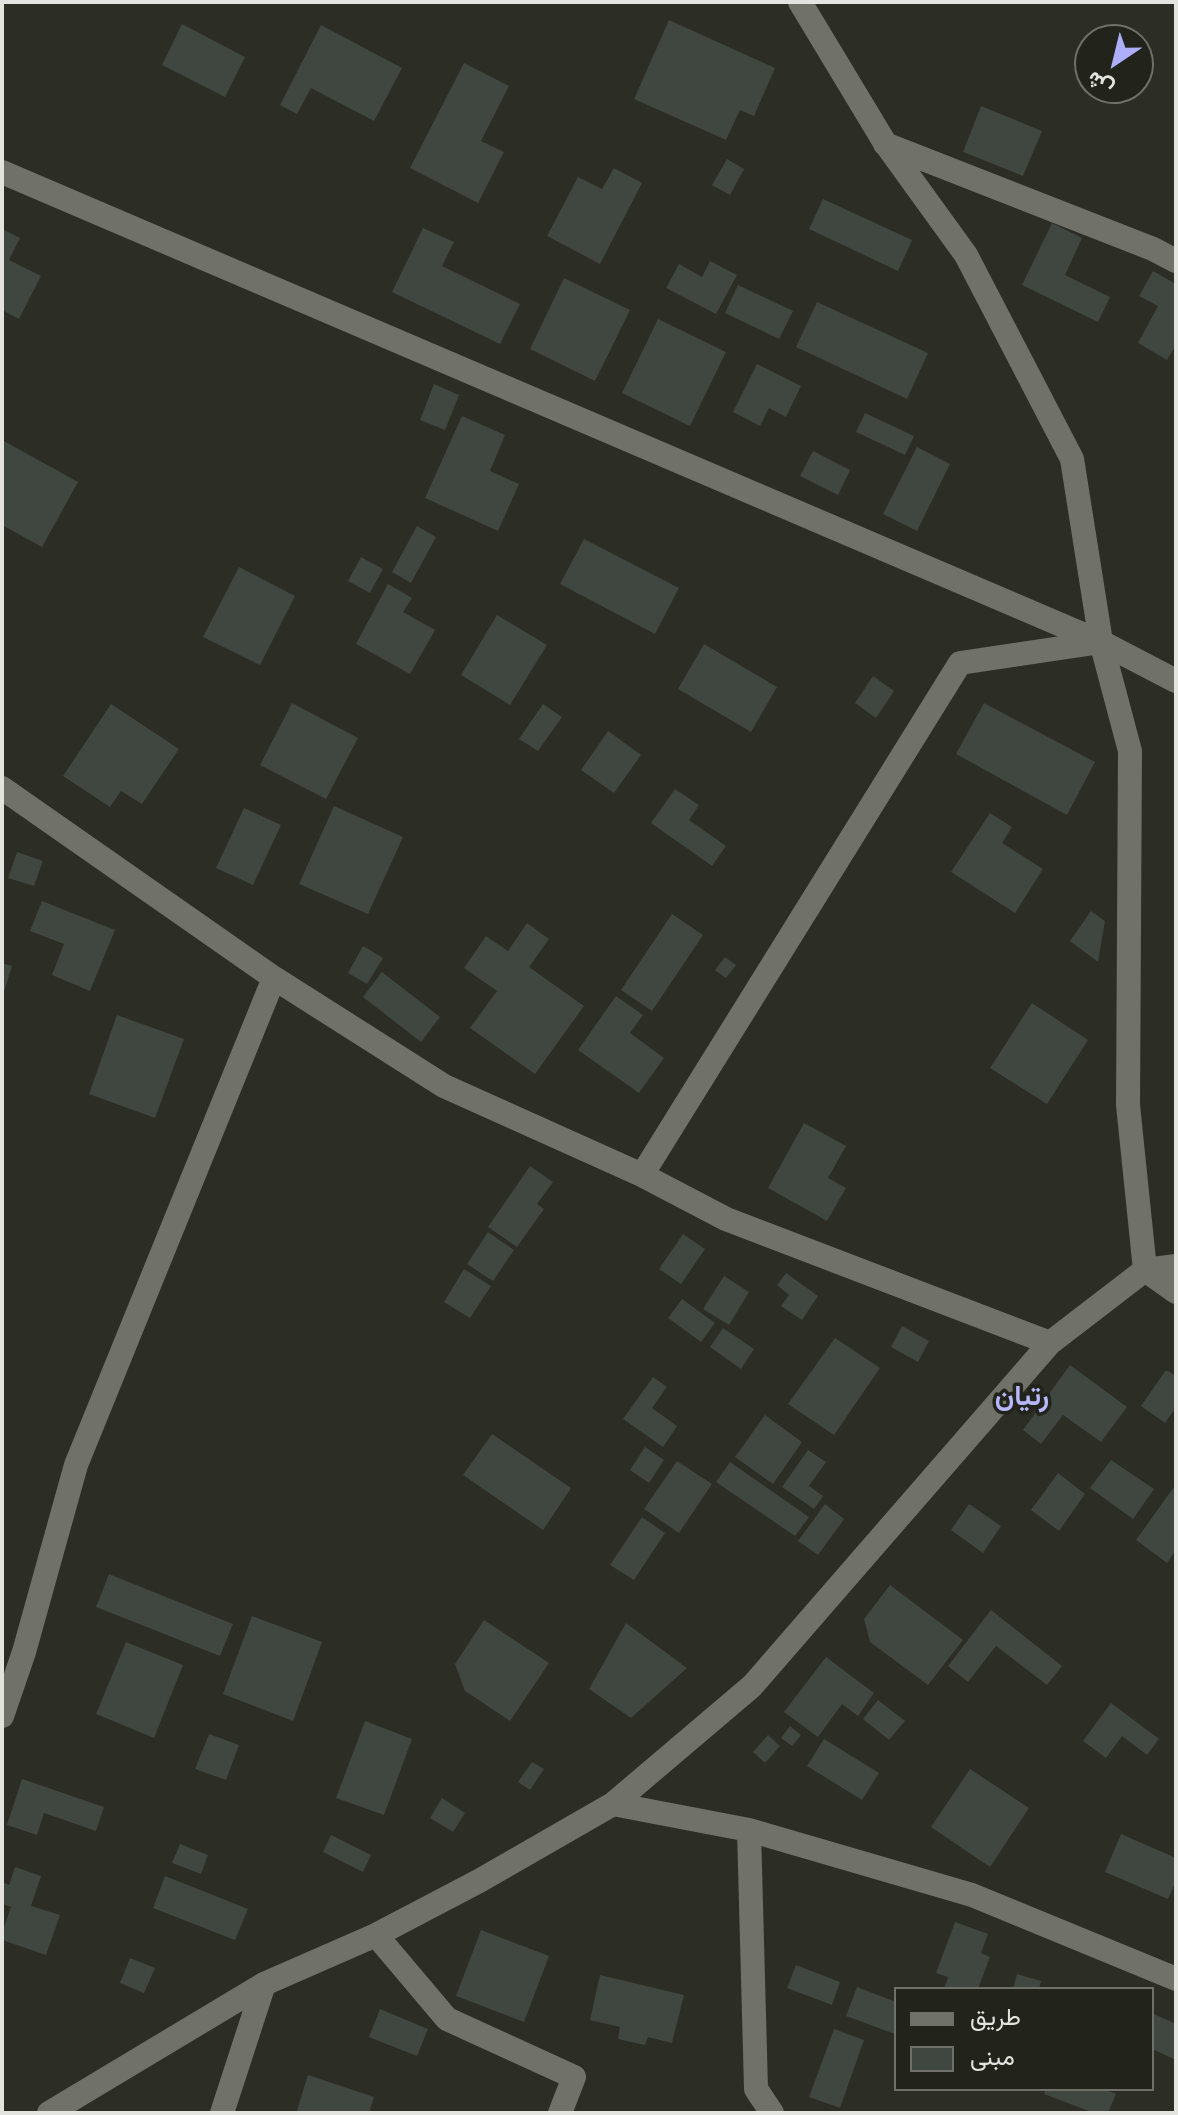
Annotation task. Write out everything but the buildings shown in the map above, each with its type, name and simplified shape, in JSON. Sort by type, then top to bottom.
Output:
[{"type":"street","points":[[800,2],[885,143],[966,255],[1072,459],[1101,642],[1130,751],[1128,1105],[1145,1270],[1176,1292]]},
{"type":"street","points":[[885,143],[1153,249],[1176,261]]},
{"type":"street","points":[[2,172],[1101,642],[1176,681]]},
{"type":"street","points":[[642,1175],[960,663],[1101,642]]},
{"type":"street","points":[[2,788],[274,978],[444,1086],[642,1175],[726,1219],[1050,1343]]},
{"type":"street","points":[[2,1716],[24,1652],[76,1465],[274,978]]},
{"type":"street","points":[[49,2113],[264,1984],[376,1935],[479,1881],[613,1804],[752,1686],[1050,1343],[1145,1270],[1176,1266]]},
{"type":"street","points":[[613,1804],[749,1830],[972,1895],[1176,1979]]},
{"type":"street","points":[[749,1830],[756,2089],[772,2113]]},
{"type":"street","points":[[376,1935],[447,2019],[574,2077],[560,2113]]},
{"type":"street","points":[[222,2113],[264,1984]]},
{"type":"district","name":"رتيان","points":[[1022,1401]]}]
